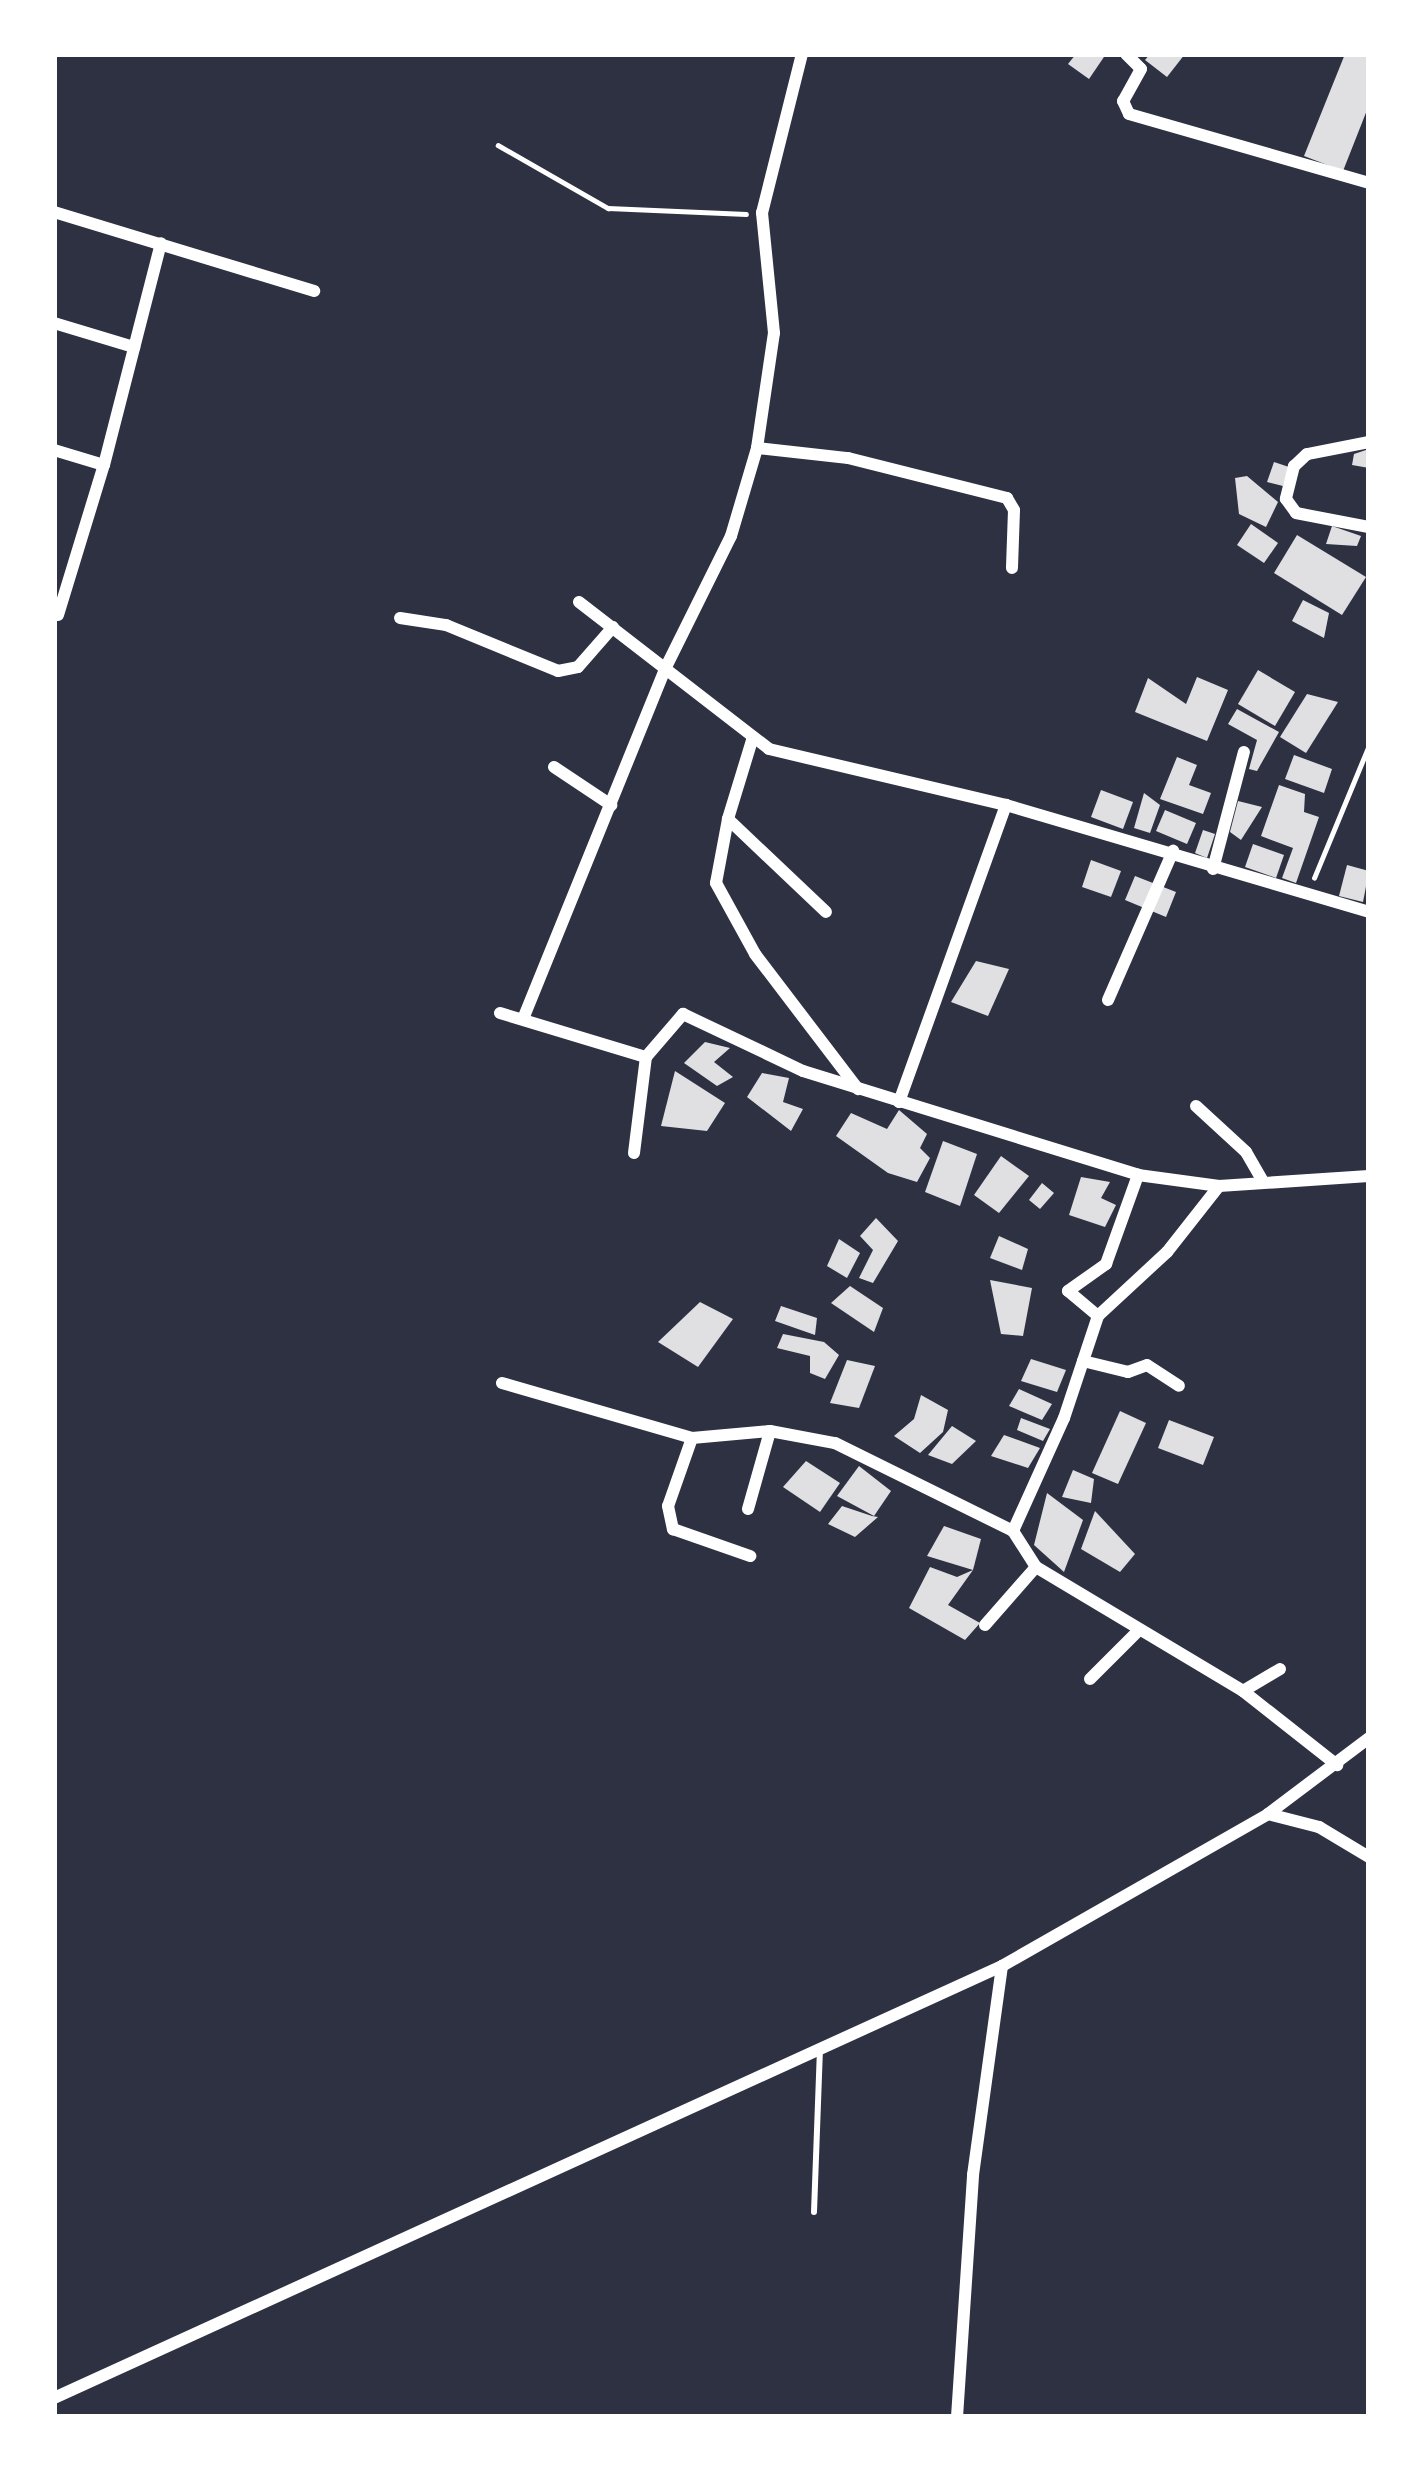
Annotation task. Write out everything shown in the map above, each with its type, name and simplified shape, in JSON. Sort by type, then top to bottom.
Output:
[{"type":"street","points":[[523,1019],[665,669],[725,549],[757,448],[774,332],[762,212],[802,54]]},
{"type":"street","points":[[1126,54],[1142,69],[1123,101],[1130,114],[1369,183]]},
{"type":"street","points":[[54,212],[314,291]]},
{"type":"street","points":[[58,616],[104,465],[160,243]]},
{"type":"street","points":[[54,323],[134,347]]},
{"type":"street","points":[[1369,442],[1307,454],[1294,466],[1286,499],[1296,512],[1369,527]]},
{"type":"street","points":[[757,448],[848,458],[1007,498],[1014,511],[1012,568]]},
{"type":"street","points":[[54,450],[104,465]]},
{"type":"street","points":[[579,602],[769,749],[1006,805],[1369,912]]},
{"type":"street","points":[[400,618],[446,626],[558,671],[578,667],[613,627]]},
{"type":"street","points":[[753,737],[728,818],[716,883],[755,954],[858,1090]]},
{"type":"street","points":[[1213,869],[1244,752]]},
{"type":"street","points":[[554,767],[611,805]]},
{"type":"street","points":[[898,1102],[1006,805]]},
{"type":"street","points":[[728,818],[826,912]]},
{"type":"street","points":[[1108,1000],[1173,851]]},
{"type":"street","points":[[500,1013],[646,1057]]},
{"type":"street","points":[[634,1153],[646,1057],[683,1014],[858,1090],[1138,1174],[1219,1186],[1369,1175]]},
{"type":"street","points":[[1196,1106],[1246,1152],[1263,1181]]},
{"type":"street","points":[[1098,1316],[1067,1291],[1106,1264],[1138,1174]]},
{"type":"street","points":[[1013,1531],[1098,1316],[1167,1252],[1219,1186]]},
{"type":"street","points":[[1083,1360],[1128,1372],[1147,1365],[1179,1386]]},
{"type":"street","points":[[502,1383],[692,1438],[770,1431],[835,1443],[1013,1531],[1036,1567],[1243,1691],[1337,1765]]},
{"type":"street","points":[[748,1509],[770,1431]]},
{"type":"street","points":[[692,1438],[668,1506],[673,1529],[750,1556]]},
{"type":"street","points":[[985,1625],[1036,1567]]},
{"type":"street","points":[[1090,1678],[1139,1630]]},
{"type":"street","points":[[1243,1691],[1280,1669]]},
{"type":"street","points":[[54,2398],[1002,1966],[1268,1814],[1369,1738]]},
{"type":"street","points":[[1268,1814],[1319,1827],[1369,1857]]},
{"type":"street","points":[[957,2417],[973,2175],[1002,1966]]},
{"type":"lane","points":[[814,2212],[820,2048]]},
{"type":"path","points":[[499,145],[608,208],[762,212]]},
{"type":"path","points":[[1309,896],[1332,820],[1369,745]]},
{"type":"building","points":[[1076,54],[1106,54],[1089,79],[1068,64]]},
{"type":"building","points":[[1150,54],[1185,54],[1167,77],[1145,60]]},
{"type":"building","points":[[1345,54],[1369,54],[1369,105],[1343,171],[1304,156]]},
{"type":"building","points":[[1369,449],[1369,468],[1352,465],[1354,454]]},
{"type":"building","points":[[1274,462],[1289,467],[1283,486],[1267,482]]},
{"type":"building","points":[[1247,476],[1278,502],[1266,527],[1239,514],[1235,478]]},
{"type":"building","points":[[1251,524],[1278,543],[1264,563],[1237,545]]},
{"type":"building","points":[[1332,526],[1361,536],[1357,546],[1326,544]]},
{"type":"building","points":[[1297,535],[1366,577],[1342,615],[1274,573]]},
{"type":"building","points":[[1303,600],[1329,613],[1324,638],[1292,621]]},
{"type":"building","points":[[1258,670],[1295,692],[1275,726],[1238,704]]},
{"type":"building","points":[[1197,677],[1228,690],[1207,741],[1135,712],[1148,678],[1186,704]]},
{"type":"building","points":[[1307,694],[1338,702],[1306,753],[1280,737]]},
{"type":"building","points":[[1237,709],[1279,732],[1257,771],[1249,769],[1257,740],[1228,724]]},
{"type":"building","points":[[1294,755],[1332,769],[1324,793],[1285,779]]},
{"type":"building","points":[[1177,757],[1197,765],[1189,785],[1211,793],[1203,814],[1160,799]]},
{"type":"building","points":[[1279,785],[1305,794],[1304,812],[1319,817],[1296,883],[1282,878],[1293,848],[1261,836]]},
{"type":"building","points":[[1101,790],[1133,802],[1123,829],[1091,817]]},
{"type":"building","points":[[1144,793],[1160,805],[1150,833],[1134,828]]},
{"type":"building","points":[[1238,801],[1262,807],[1241,840],[1230,832]]},
{"type":"building","points":[[1165,810],[1196,823],[1187,844],[1156,831]]},
{"type":"building","points":[[1203,830],[1215,834],[1207,858],[1195,853]]},
{"type":"building","points":[[1253,844],[1284,855],[1276,878],[1245,867]]},
{"type":"building","points":[[1091,860],[1121,871],[1111,897],[1082,887]]},
{"type":"building","points":[[1347,865],[1369,871],[1363,902],[1339,896]]},
{"type":"building","points":[[1135,876],[1176,892],[1166,917],[1125,900]]},
{"type":"building","points":[[976,961],[1009,969],[988,1016],[951,1002]]},
{"type":"building","points":[[705,1042],[730,1048],[714,1062],[733,1077],[717,1086],[684,1063]]},
{"type":"building","points":[[675,1071],[725,1103],[707,1131],[661,1126]]},
{"type":"building","points":[[762,1073],[789,1078],[783,1102],[803,1109],[791,1131],[747,1097]]},
{"type":"building","points":[[899,1110],[927,1134],[920,1148],[930,1158],[917,1182],[888,1173],[836,1136],[851,1113],[887,1129]]},
{"type":"building","points":[[943,1141],[977,1154],[960,1206],[925,1192]]},
{"type":"building","points":[[1001,1156],[1029,1176],[999,1213],[974,1195]]},
{"type":"building","points":[[1081,1177],[1110,1182],[1101,1198],[1116,1205],[1105,1227],[1069,1215]]},
{"type":"building","points":[[1042,1183],[1054,1193],[1040,1209],[1029,1200]]},
{"type":"building","points":[[876,1218],[898,1241],[873,1283],[859,1278],[873,1250],[860,1236]]},
{"type":"building","points":[[999,1236],[1028,1249],[1022,1270],[990,1258]]},
{"type":"building","points":[[839,1239],[860,1253],[847,1278],[827,1266]]},
{"type":"building","points":[[990,1280],[1032,1288],[1023,1336],[1001,1334]]},
{"type":"building","points":[[850,1286],[883,1308],[874,1332],[831,1303]]},
{"type":"building","points":[[700,1302],[733,1319],[698,1367],[658,1342]]},
{"type":"building","points":[[781,1306],[817,1318],[815,1335],[775,1321]]},
{"type":"building","points":[[783,1334],[824,1342],[839,1355],[825,1379],[810,1373],[810,1356],[777,1348]]},
{"type":"building","points":[[1031,1359],[1066,1370],[1057,1392],[1021,1381]]},
{"type":"building","points":[[847,1360],[875,1366],[859,1408],[830,1403]]},
{"type":"building","points":[[1019,1389],[1052,1404],[1042,1420],[1009,1406]]},
{"type":"building","points":[[921,1395],[948,1410],[943,1432],[920,1453],[894,1436],[914,1419]]},
{"type":"building","points":[[1120,1411],[1146,1423],[1118,1484],[1092,1473]]},
{"type":"building","points":[[1021,1418],[1050,1429],[1043,1441],[1017,1430]]},
{"type":"building","points":[[1169,1420],[1214,1437],[1203,1465],[1158,1448]]},
{"type":"building","points":[[952,1426],[976,1441],[952,1464],[928,1455]]},
{"type":"building","points":[[1004,1435],[1040,1448],[1028,1468],[991,1456]]},
{"type":"building","points":[[806,1461],[840,1483],[820,1512],[783,1487]]},
{"type":"building","points":[[859,1466],[891,1491],[874,1516],[837,1496]]},
{"type":"building","points":[[1073,1470],[1094,1479],[1091,1503],[1062,1497]]},
{"type":"building","points":[[1047,1493],[1083,1520],[1064,1572],[1034,1545]]},
{"type":"building","points":[[842,1506],[878,1517],[855,1537],[828,1524]]},
{"type":"building","points":[[1095,1511],[1135,1554],[1120,1572],[1081,1549]]},
{"type":"building","points":[[944,1526],[981,1539],[973,1570],[927,1556]]},
{"type":"building","points":[[930,1567],[957,1577],[973,1570],[948,1605],[980,1623],[965,1640],[909,1608]]}]
